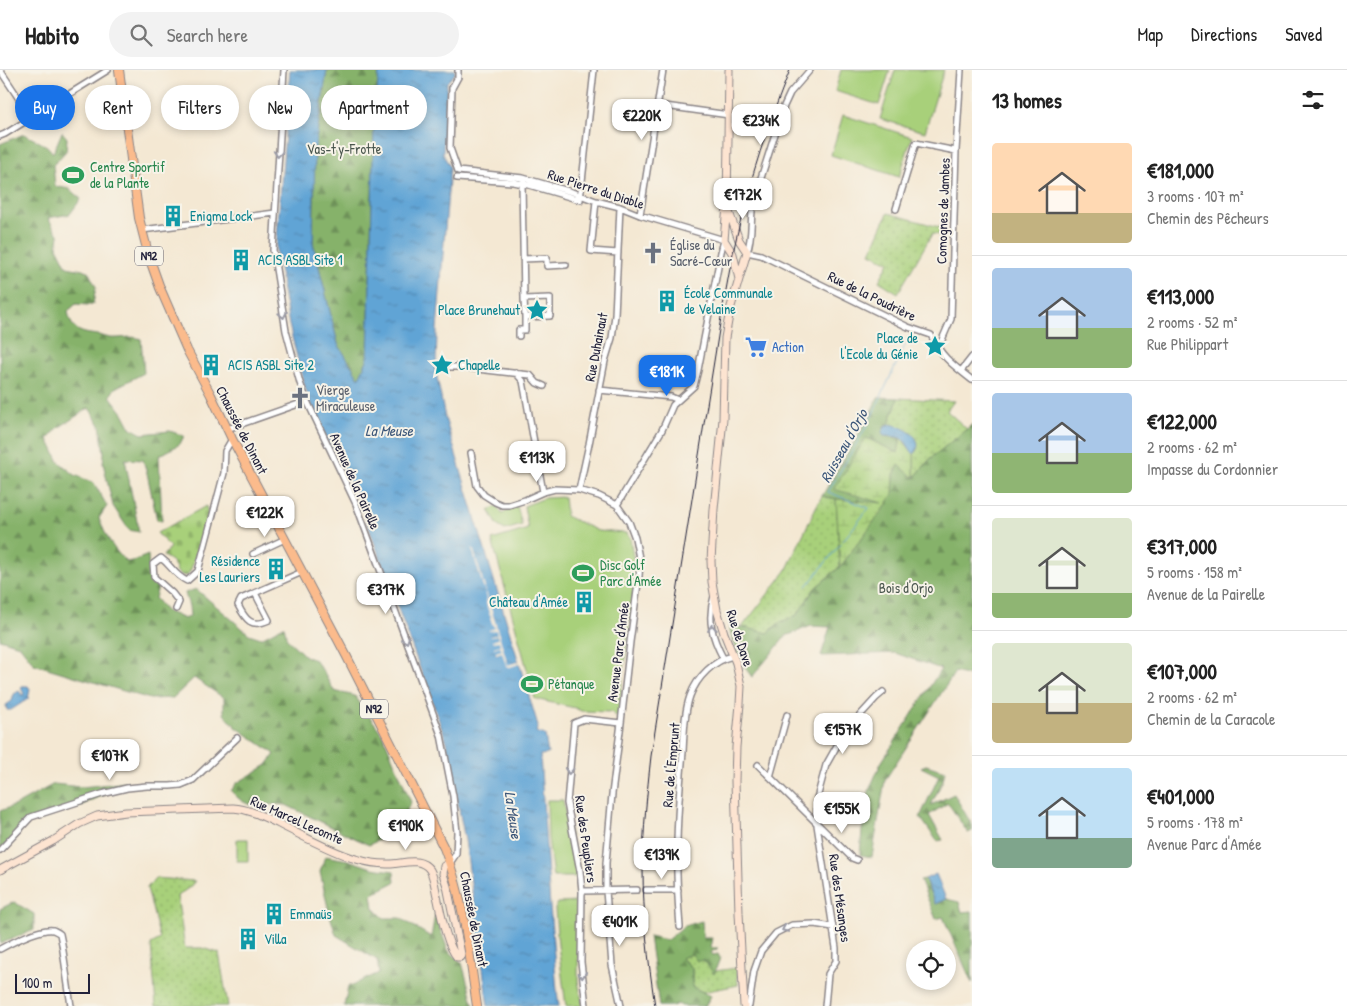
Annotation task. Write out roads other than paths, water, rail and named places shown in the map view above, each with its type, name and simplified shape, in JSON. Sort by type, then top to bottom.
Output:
[{"type":"main road","name":"Chaussée de Dinant","points":[[119,70],[142,230],[160,288],[187,350],[232,439],[375,711],[444,848],[458,888],[477,1006]]},
{"type":"main road","points":[[730,70],[728,206],[724,240],[729,238],[739,240]]},
{"type":"main road","points":[[728,206],[739,240],[747,252],[743,255],[733,254]]},
{"type":"main road","name":"Rue de Dave","points":[[724,240],[733,254],[739,279]]},
{"type":"main road","name":"Rue de Dave","points":[[744,1006],[735,781],[741,694],[739,676],[724,633],[714,595],[711,561],[723,419],[724,345],[730,310],[747,252]]},
{"type":"main road","name":"Rue Marcel Lecomte","points":[[0,870],[79,824],[97,816],[143,811],[242,809],[251,811],[356,859],[388,864],[411,861],[420,863],[429,869],[435,884],[440,911],[451,949],[457,958],[461,954],[444,874],[444,866],[450,863]]},
{"type":"street","points":[[0,70],[15,93]]},
{"type":"street","points":[[75,90],[108,70]]},
{"type":"street","name":"Avenue de la Pairelle","points":[[284,70],[273,250],[286,331],[307,401],[356,504],[441,735],[453,796],[457,832],[456,854],[450,863]]},
{"type":"street","name":"Rue Pierre du Diable","points":[[458,70],[458,77],[452,88],[450,148],[458,171],[523,178],[581,197]]},
{"type":"street","points":[[581,197],[594,70]]},
{"type":"street","points":[[640,215],[663,70]]},
{"type":"street","points":[[747,252],[751,236],[753,203],[784,106],[790,93],[810,70]]},
{"type":"street","name":"Comognes de Jambes","points":[[938,349],[951,319],[956,151],[961,70]]},
{"type":"street","points":[[658,105],[729,115]]},
{"type":"street","points":[[0,136],[15,127]]},
{"type":"street","points":[[896,208],[916,143],[956,151]]},
{"type":"street","name":"Rue Pierre du Diable","points":[[457,178],[512,182],[581,197],[724,240]]},
{"type":"street","points":[[519,336],[519,330],[525,330],[523,178]]},
{"type":"street","points":[[596,201],[591,251],[618,253]]},
{"type":"street","name":"Rue Duhainaut","points":[[579,490],[605,361],[612,338],[615,315],[620,208]]},
{"type":"street","points":[[142,230],[275,213]]},
{"type":"street","points":[[471,453],[478,486],[484,495],[494,502],[509,505],[555,489],[579,490],[599,496],[617,505],[657,438],[673,405],[694,386],[724,240]]},
{"type":"street","name":"Rue de la Poudrière","points":[[747,252],[761,255],[908,327],[931,336],[947,360],[972,380]]},
{"type":"street","points":[[523,259],[547,258],[547,266],[566,265]]},
{"type":"street","points":[[524,299],[550,298],[550,316],[525,317]]},
{"type":"street","points":[[961,371],[972,357]]},
{"type":"street","points":[[440,367],[460,367],[530,375],[536,383]]},
{"type":"street","points":[[516,373],[523,381],[543,492]]},
{"type":"street","points":[[523,381],[544,386]]},
{"type":"street","points":[[599,390],[672,397],[678,400]]},
{"type":"street","points":[[227,428],[307,401]]},
{"type":"street","points":[[176,609],[179,602],[172,592],[154,577],[153,564],[161,558],[177,576],[187,581],[198,571],[224,473],[225,451],[232,439]]},
{"type":"street","name":"Avenue Parc d'Amée","points":[[617,505],[633,532],[640,563],[608,829],[606,860],[606,891],[612,965],[621,1006]]},
{"type":"street","points":[[253,554],[285,539]]},
{"type":"street","points":[[256,593],[269,620],[260,624],[251,622],[243,616],[238,605],[241,599],[302,572]]},
{"type":"street","points":[[714,595],[711,608],[712,633],[723,658]]},
{"type":"street","name":"Rue de l'Emprunt","points":[[680,927],[677,849],[678,800],[690,698],[693,689],[704,674],[723,658],[733,656]]},
{"type":"street","name":"Rue des Mésanges","points":[[825,1006],[828,974],[836,961],[836,948],[818,824],[817,798],[826,765],[839,742],[854,722],[883,692]]},
{"type":"street","points":[[770,778],[787,715]]},
{"type":"street","name":"Rue des Peupliers","points":[[586,1006],[581,962],[582,892],[580,871],[567,803],[574,723],[584,720],[622,723]]},
{"type":"street","points":[[0,850],[31,818],[102,794],[127,788],[176,786],[192,780],[237,738]]},
{"type":"street","points":[[758,765],[852,858],[858,860]]},
{"type":"street","points":[[582,892],[637,890]]},
{"type":"street","points":[[646,890],[678,890]]},
{"type":"street","points":[[749,1006],[754,971],[761,951],[776,933],[792,925],[814,924],[833,927]]},
{"type":"street","points":[[0,949],[42,931],[54,930],[60,934],[71,1006]]},
{"type":"water","name":"La Meuse","points":[[290,70],[327,70],[325,85],[321,85],[321,108],[315,147],[313,243],[338,344],[359,378],[368,358],[374,130],[427,130],[427,85],[378,85],[379,70],[455,70],[455,74],[447,82],[443,154],[450,167],[437,329],[436,372],[445,418],[536,719],[538,727],[536,732],[545,735],[548,754],[540,755],[559,1006],[488,1006],[465,840],[445,737],[358,498],[314,414],[303,381],[289,325],[276,250],[285,130],[311,130],[311,85],[289,85]]},
{"type":"water","points":[[889,424],[901,427],[912,434],[918,443],[914,454],[903,439],[884,436],[882,432]]},
{"type":"water","points":[[28,686],[30,689],[28,699],[11,710],[7,710],[6,705],[12,701],[14,694],[19,691],[22,695],[24,694],[21,688]]},
{"type":"water","points":[[936,874],[946,899],[935,904],[925,879]]},
{"type":"waterway","name":"Ruisseau d'Orjo","points":[[807,586],[869,508],[828,492],[869,422],[910,335]]},
{"type":"railway","points":[[655,1006],[646,937],[643,885],[644,826],[651,756],[722,311],[733,254],[754,172],[790,70]]},
{"type":"place","name":"Centre Sportif de la Plante","points":[[73,175]]},
{"type":"place","name":"Enigma Lock","points":[[173,216]]},
{"type":"place","name":"Église du Sacré-Cœur","points":[[653,253]]},
{"type":"place","name":"ACIS ASBL Site 1","points":[[241,260]]},
{"type":"place","name":"École Communale de Velaine","points":[[667,301]]},
{"type":"place","name":"Place Brunehaut","points":[[537,310]]},
{"type":"place","name":"Place de l'Ecole du Génie","points":[[935,346]]},
{"type":"place","name":"Action","points":[[756,347]]},
{"type":"place","name":"ACIS ASBL Site 2","points":[[211,365]]},
{"type":"place","name":"Chapelle","points":[[442,365]]},
{"type":"place","name":"Vierge Miraculeuse","points":[[300,398]]},
{"type":"place","name":"Résidence Les Lauriers","points":[[276,569]]},
{"type":"place","name":"Disc Golf Parc d'Amée","points":[[583,573]]},
{"type":"place","name":"Château d'Amée","points":[[584,602]]},
{"type":"place","name":"Pétanque","points":[[532,684]]},
{"type":"place","name":"Emmaüs","points":[[274,914]]},
{"type":"place","name":"Villa","points":[[248,939]]},
{"type":"park label","name":"Vas-t'y-Frotte","points":[[344,149]]},
{"type":"park label","name":"Bois d'Orjo","points":[[906,588]]}]
